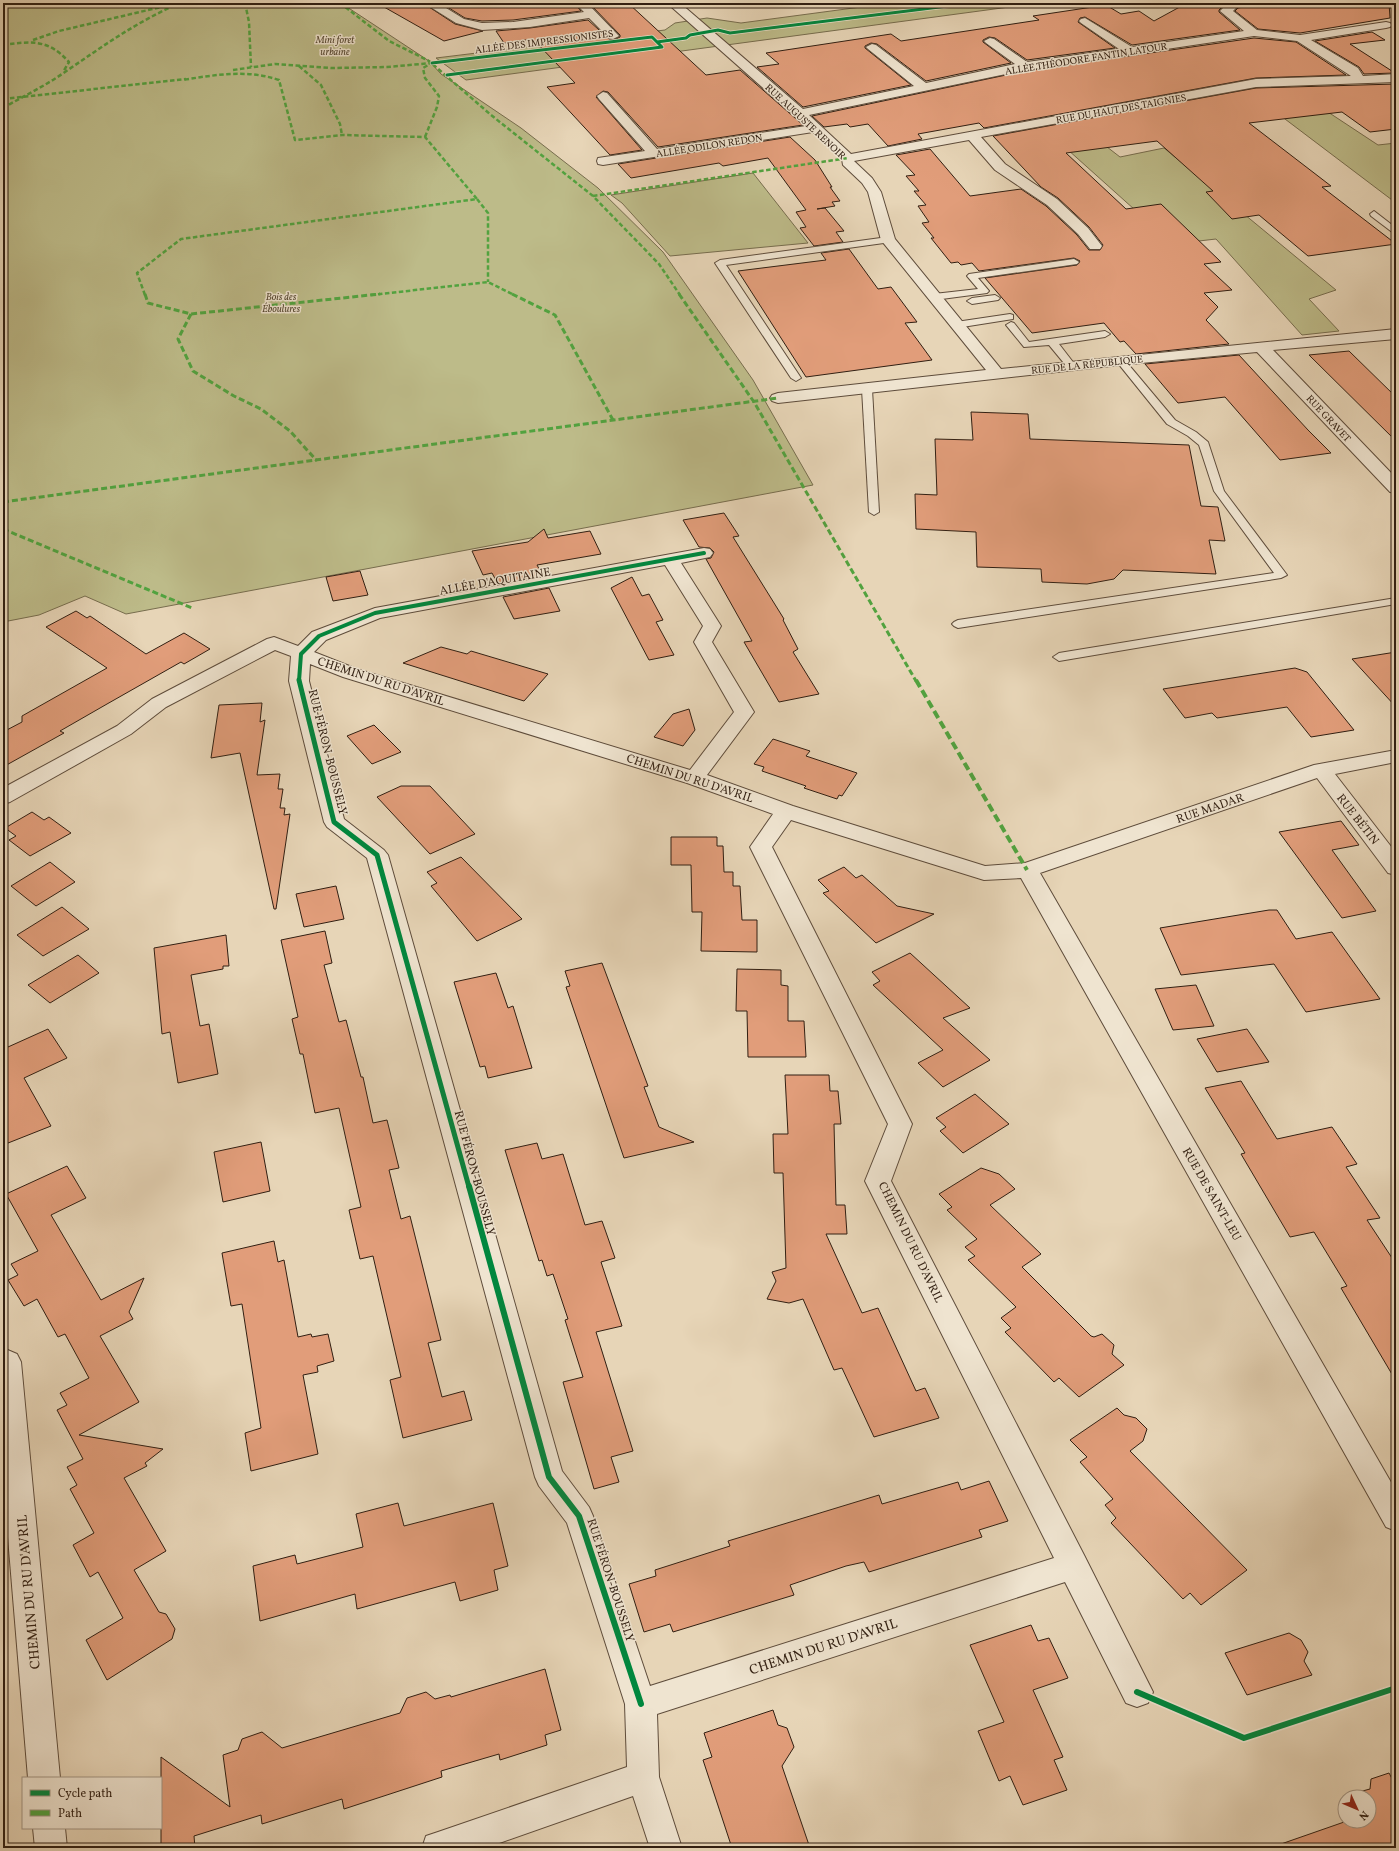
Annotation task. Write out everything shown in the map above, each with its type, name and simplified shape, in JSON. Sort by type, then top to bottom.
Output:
[{"type":"street","points":[[430,3],[462,22],[478,26],[504,26],[592,14]]},
{"type":"street","points":[[581,3],[613,36]]},
{"type":"street","name":"RUE AUGUSTE RENOIR","points":[[674,3],[800,113],[848,158],[848,162],[872,187],[877,198],[884,232],[888,240],[996,373]]},
{"type":"street","points":[[1245,3],[1234,4],[1226,11],[1254,33]]},
{"type":"street","points":[[1085,21],[1129,50]]},
{"type":"street","points":[[1300,38],[1386,25]]},
{"type":"street","name":"ALLÉE THÉODORE FANTIN LATOUR","points":[[800,113],[1025,66],[1254,33],[1300,38],[1354,71],[1360,80]]},
{"type":"street","points":[[990,41],[1025,66]]},
{"type":"street","points":[[872,47],[923,87]]},
{"type":"street","name":"RUE DU HAUT DES TAIGNIES","points":[[848,158],[1256,83],[1396,78]]},
{"type":"street","points":[[603,96],[654,153]]},
{"type":"street","name":"ALLÉE ODILON REDON","points":[[603,162],[816,128]]},
{"type":"street","points":[[972,135],[1000,166],[1052,202],[1092,243],[1076,241]]},
{"type":"street","name":"RUE DE LA RÉPUBLIQUE","points":[[778,398],[1120,360],[1262,348],[1396,334]]},
{"type":"street","name":"RUE GRAVET","points":[[1262,348],[1396,488]]},
{"type":"street","name":"ALLÉE D'AQUITAINE","points":[[301,654],[319,636],[375,613],[704,553]]},
{"type":"street","points":[[670,560],[712,626],[702,642],[744,712],[694,778]]},
{"type":"street","name":"CHEMIN DU RU D'AVRIL","points":[[3,796],[124,730],[159,703],[274,643],[350,673],[694,778],[786,810],[984,873],[1027,870]]},
{"type":"street","name":"RUE FÉRON-BOUSSELY","points":[[301,654],[299,681],[334,822],[377,855],[549,1477],[579,1516],[641,1704]]},
{"type":"street","name":"RUE MADAR","points":[[1027,870],[1321,770],[1396,756]]},
{"type":"street","name":"RUE BÉTIN","points":[[1321,770],[1396,868]]},
{"type":"street","name":"CHEMIN DU RU D'AVRIL","points":[[786,810],[761,847],[900,1124],[878,1181],[1074,1565],[1137,1692]]},
{"type":"street","name":"RUE DE SAINT-LEU","points":[[1027,870],[1396,1518]]},
{"type":"street","name":"CHEMIN DU RU D'AVRIL","points":[[3,1360],[7,1362],[44,1777]]},
{"type":"street","name":"CHEMIN DU RU D'AVRIL","points":[[641,1704],[1074,1565]]},
{"type":"street","points":[[641,1704],[643,1777],[666,1848]]},
{"type":"street","points":[[438,1848],[643,1777]]},
{"type":"street","points":[[49,1829],[51,1848]]},
{"type":"lane","points":[[1374,214],[1396,232]]},
{"type":"lane","points":[[796,378],[720,263],[888,240]]},
{"type":"lane","points":[[937,301],[984,291],[972,276],[1074,262]]},
{"type":"lane","points":[[937,301],[994,298]]},
{"type":"lane","points":[[956,325],[1010,321],[1027,345],[1105,334]]},
{"type":"lane","points":[[1052,342],[1071,366]]},
{"type":"lane","points":[[958,624],[1281,574],[1219,491],[1204,444],[1192,434],[1171,422],[1120,360]]},
{"type":"lane","points":[[867,389],[874,512]]},
{"type":"lane","points":[[1059,656],[1396,601]]},
{"type":"green space","name":"Bois des Éboulures","points":[[3,3],[341,3],[429,61],[441,74],[521,128],[598,188],[663,252],[753,380],[813,485],[126,614],[85,596],[39,615],[3,622]]},
{"type":"green space","points":[[891,3],[1039,3],[466,80],[436,58],[665,30],[675,23],[707,18],[741,23]]},
{"type":"green space","points":[[1287,85],[1378,145],[1396,143],[1396,203],[1244,88]]},
{"type":"green space","points":[[1080,126],[1120,157],[1164,148],[1336,290],[1309,299],[1339,331],[1302,335],[1216,239],[1173,244],[1048,132]]},
{"type":"green space","points":[[753,173],[808,243],[670,256],[622,203],[611,195]]},
{"type":"building","points":[[377,3],[423,3],[455,24],[483,31],[444,41]]},
{"type":"building","points":[[441,3],[574,3],[581,11],[513,20],[482,21],[465,18]]},
{"type":"building","points":[[589,3],[628,3],[706,75],[740,70],[803,125],[658,147],[608,92],[603,91],[596,97],[642,150],[610,155],[547,87],[575,83],[533,39],[504,43],[496,31],[588,20],[609,39],[614,40],[620,37],[620,35]]},
{"type":"building","points":[[1187,3],[1226,3],[1219,10],[1219,12],[1240,30],[1132,45],[1085,17],[1080,18],[1078,22],[1115,48],[1027,60],[995,38],[989,37],[983,40],[983,42],[1011,63],[926,81],[877,44],[871,43],[865,46],[865,48],[911,85],[803,107],[757,67],[779,64],[766,53],[891,34],[901,41],[1039,20],[1033,16],[1106,5],[1121,14],[1139,11],[1154,21]]},
{"type":"building","points":[[1252,3],[1389,3],[1390,18],[1300,33],[1258,29],[1235,11],[1238,8],[1249,6]]},
{"type":"building","points":[[1372,32],[1385,40],[1350,44],[1395,73],[1364,74],[1359,67],[1315,41]]},
{"type":"building","points":[[1254,38],[1296,42],[1346,75],[1256,78],[984,128],[979,123],[918,134],[922,139],[888,146],[868,124],[850,127],[847,124],[824,127],[812,116],[1025,71]]},
{"type":"building","points":[[1396,84],[1396,129],[1370,132],[1342,112],[1249,123],[1331,186],[1322,187],[1396,244],[1308,256],[1259,215],[1232,219],[1206,192],[1213,191],[1157,141],[1066,153],[1126,209],[1161,204],[1221,262],[1204,264],[1232,290],[1204,293],[1218,307],[1206,320],[1229,344],[1136,354],[1124,341],[1120,342],[1104,323],[1032,333],[985,278],[1077,265],[1080,261],[1074,258],[979,271],[972,263],[961,265],[958,262],[951,263],[931,238],[934,238],[922,223],[929,222],[918,206],[926,205],[914,191],[919,191],[906,176],[915,175],[896,155],[930,149],[970,196],[1021,189],[1046,206],[1077,235],[1089,250],[1100,250],[1103,245],[1089,227],[1058,198],[1041,187],[993,136],[1256,88]]},
{"type":"building","points":[[790,137],[815,160],[832,187],[830,187],[840,201],[832,202],[835,206],[817,209],[825,208],[844,231],[836,232],[843,242],[814,246],[800,228],[806,227],[796,212],[806,210],[768,158],[723,166],[719,163],[631,178],[618,164]]},
{"type":"building","points":[[849,249],[878,289],[891,287],[917,322],[905,323],[932,360],[806,377],[738,271],[826,260],[821,253]]},
{"type":"building","points":[[1349,351],[1396,397],[1396,441],[1309,355]]},
{"type":"building","points":[[1239,355],[1331,453],[1280,460],[1225,397],[1178,403],[1145,364]]},
{"type":"building","points":[[971,412],[1028,414],[1030,439],[1189,445],[1201,506],[1218,507],[1225,541],[1209,540],[1216,574],[1123,570],[1114,579],[1087,584],[1042,582],[1041,569],[977,567],[976,532],[916,529],[915,494],[937,495],[935,439],[973,440]]},
{"type":"building","points":[[724,513],[739,536],[733,537],[784,619],[783,620],[798,649],[793,652],[819,694],[779,702],[744,642],[752,641],[706,559],[711,558],[714,552],[710,548],[699,547],[683,520]]},
{"type":"building","points":[[544,529],[548,538],[590,531],[601,554],[537,565],[543,576],[498,584],[492,573],[483,575],[472,551],[528,542]]},
{"type":"building","points":[[360,571],[368,595],[333,601],[326,577]]},
{"type":"building","points":[[632,577],[642,596],[649,594],[663,620],[656,622],[674,655],[649,660],[611,588]]},
{"type":"building","points":[[549,588],[560,611],[514,619],[503,597]]},
{"type":"building","points":[[76,611],[87,618],[90,616],[146,654],[184,633],[210,649],[184,664],[181,662],[107,704],[60,731],[64,733],[3,767],[3,732],[22,722],[22,716],[107,668],[46,627]]},
{"type":"building","points":[[441,647],[467,654],[471,651],[548,674],[524,701],[403,663]]},
{"type":"building","points":[[1396,652],[1396,707],[1352,659]]},
{"type":"building","points":[[1295,668],[1307,672],[1354,730],[1311,737],[1287,707],[1217,718],[1212,713],[1185,718],[1163,689]]},
{"type":"building","points":[[262,703],[260,722],[265,720],[257,775],[280,774],[278,789],[283,789],[280,808],[285,808],[284,815],[290,814],[276,909],[274,909],[240,753],[211,758],[219,705]]},
{"type":"building","points":[[689,709],[695,730],[683,746],[654,737],[673,714]]},
{"type":"building","points":[[374,725],[401,752],[372,764],[347,736]]},
{"type":"building","points":[[773,739],[810,751],[806,756],[857,773],[842,796],[839,795],[837,799],[804,788],[806,786],[762,771],[764,767],[754,764]]},
{"type":"building","points":[[401,786],[430,786],[475,834],[430,854],[377,797]]},
{"type":"building","points":[[32,812],[44,820],[49,817],[71,833],[30,856],[9,840],[16,836],[5,828]]},
{"type":"building","points":[[1341,821],[1359,845],[1332,850],[1376,911],[1342,918],[1279,832]]},
{"type":"building","points":[[671,837],[717,837],[717,846],[723,846],[724,872],[733,872],[733,886],[740,886],[742,920],[757,920],[757,952],[701,951],[702,912],[692,912],[691,865],[671,865]]},
{"type":"building","points":[[461,857],[522,919],[477,941],[431,886],[437,883],[427,872]]},
{"type":"building","points":[[50,862],[75,882],[36,906],[11,886]]},
{"type":"building","points":[[844,867],[856,878],[862,875],[897,906],[934,914],[876,943],[823,893],[829,891],[818,880]]},
{"type":"building","points":[[336,886],[344,919],[304,927],[296,894]]},
{"type":"building","points":[[62,907],[89,929],[43,956],[17,935]]},
{"type":"building","points":[[1269,910],[1277,910],[1296,939],[1332,932],[1380,999],[1306,1012],[1274,964],[1181,975],[1160,928]]},
{"type":"building","points":[[325,931],[332,963],[324,965],[339,1022],[346,1020],[361,1077],[363,1077],[373,1123],[387,1120],[399,1168],[389,1170],[401,1219],[410,1216],[441,1340],[428,1343],[442,1397],[464,1391],[472,1420],[403,1438],[390,1380],[401,1377],[373,1256],[360,1259],[349,1210],[361,1207],[339,1108],[315,1113],[303,1054],[300,1054],[292,1019],[298,1017],[281,940]]},
{"type":"building","points":[[226,935],[229,966],[223,966],[223,969],[191,975],[200,1026],[209,1024],[218,1074],[178,1083],[170,1032],[162,1034],[154,948]]},
{"type":"building","points":[[910,953],[970,1008],[943,1018],[990,1060],[943,1087],[918,1063],[943,1050],[873,985],[880,981],[872,972]]},
{"type":"building","points":[[78,955],[99,973],[50,1003],[28,985]]},
{"type":"building","points":[[602,963],[648,1086],[644,1087],[659,1127],[694,1142],[624,1158],[566,987],[570,986],[565,971]]},
{"type":"building","points":[[737,969],[781,970],[781,985],[788,986],[788,1021],[804,1021],[806,1057],[748,1057],[747,1011],[736,1011]]},
{"type":"building","points":[[496,973],[508,1008],[513,1006],[532,1068],[488,1078],[485,1066],[480,1067],[454,982]]},
{"type":"building","points":[[1196,985],[1214,1026],[1173,1030],[1155,989]]},
{"type":"building","points":[[48,1029],[67,1058],[24,1078],[51,1126],[3,1145],[3,1039],[8,1047]]},
{"type":"building","points":[[1247,1029],[1269,1062],[1217,1072],[1197,1039]]},
{"type":"building","points":[[785,1075],[829,1075],[830,1091],[838,1091],[841,1124],[834,1124],[836,1205],[845,1205],[847,1234],[826,1234],[862,1313],[878,1308],[916,1391],[925,1388],[939,1418],[874,1437],[842,1368],[834,1370],[803,1299],[789,1303],[767,1299],[776,1281],[772,1272],[786,1268],[783,1173],[774,1173],[773,1134],[788,1134]]},
{"type":"building","points":[[1241,1081],[1277,1139],[1332,1127],[1357,1164],[1346,1167],[1380,1218],[1367,1220],[1396,1264],[1396,1381],[1341,1288],[1347,1286],[1314,1232],[1290,1237],[1241,1154],[1245,1153],[1205,1088]]},
{"type":"building","points":[[975,1094],[1009,1124],[963,1153],[940,1131],[946,1127],[936,1118]]},
{"type":"building","points":[[261,1142],[270,1191],[223,1202],[214,1152]]},
{"type":"building","points":[[537,1143],[542,1159],[563,1154],[585,1225],[602,1221],[615,1258],[601,1262],[622,1326],[596,1332],[633,1451],[611,1457],[619,1482],[594,1489],[563,1382],[583,1377],[565,1320],[568,1319],[553,1274],[547,1276],[542,1260],[539,1261],[505,1150]]},
{"type":"building","points":[[67,1166],[86,1198],[51,1215],[101,1300],[144,1278],[129,1312],[133,1319],[100,1336],[139,1402],[79,1435],[163,1449],[145,1463],[147,1466],[124,1478],[166,1551],[134,1570],[159,1612],[166,1614],[175,1629],[172,1639],[107,1680],[86,1640],[123,1618],[98,1572],[90,1577],[73,1545],[94,1533],[70,1489],[77,1485],[67,1467],[83,1459],[57,1410],[67,1405],[60,1393],[89,1378],[65,1334],[58,1337],[37,1299],[24,1306],[8,1280],[18,1275],[11,1264],[38,1251],[6,1194]]},
{"type":"building","points":[[981,1168],[999,1174],[1015,1189],[990,1205],[1041,1254],[1022,1267],[1091,1336],[1094,1337],[1102,1334],[1114,1345],[1112,1354],[1124,1365],[1079,1397],[1059,1378],[1054,1382],[1005,1332],[1011,1328],[1001,1318],[1016,1307],[968,1260],[975,1256],[965,1247],[977,1239],[947,1210],[952,1207],[939,1194]]},
{"type":"building","points":[[274,1241],[278,1262],[284,1260],[298,1337],[311,1334],[312,1337],[328,1334],[334,1361],[317,1366],[318,1372],[303,1375],[318,1454],[251,1471],[245,1433],[261,1428],[242,1304],[231,1306],[222,1253]]},
{"type":"building","points":[[1117,1408],[1124,1415],[1136,1418],[1147,1429],[1143,1441],[1130,1451],[1247,1570],[1201,1605],[1190,1593],[1183,1599],[1111,1523],[1116,1518],[1105,1505],[1113,1499],[1080,1462],[1087,1457],[1070,1440]]},
{"type":"building","points":[[989,1481],[1008,1521],[979,1530],[982,1537],[869,1572],[864,1562],[846,1566],[790,1585],[794,1595],[673,1632],[670,1624],[644,1632],[629,1584],[656,1576],[655,1570],[730,1546],[728,1541],[879,1495],[882,1504],[958,1482],[961,1490]]},
{"type":"building","points":[[398,1503],[404,1526],[493,1503],[508,1566],[494,1570],[498,1590],[460,1601],[455,1582],[357,1609],[355,1594],[260,1621],[253,1566],[295,1555],[297,1564],[363,1547],[356,1514]]},
{"type":"building","points":[[1031,1625],[1038,1641],[1049,1638],[1068,1678],[1033,1690],[1063,1757],[1054,1760],[1067,1790],[1023,1805],[1010,1776],[999,1781],[978,1731],[1004,1722],[970,1645]]},
{"type":"building","points":[[1289,1633],[1301,1640],[1308,1652],[1304,1661],[1312,1675],[1247,1695],[1225,1653]]},
{"type":"building","points":[[545,1669],[561,1730],[545,1735],[547,1745],[500,1760],[499,1754],[441,1771],[442,1777],[344,1809],[342,1799],[262,1824],[261,1815],[194,1836],[195,1848],[161,1848],[161,1757],[230,1807],[223,1755],[238,1750],[242,1739],[262,1732],[282,1748],[400,1713],[407,1698],[426,1692],[435,1699],[450,1695],[451,1697]]},
{"type":"building","points":[[773,1710],[778,1725],[787,1728],[794,1747],[782,1766],[810,1848],[732,1848],[703,1760],[712,1757],[704,1733]]},
{"type":"building","points":[[1389,1773],[1396,1786],[1396,1848],[1282,1848],[1281,1844],[1337,1824],[1337,1829],[1377,1829],[1377,1789],[1370,1789],[1371,1779]]},
{"type":"marked path","points":[[3,108],[61,75],[101,46],[152,15],[180,3]]},
{"type":"marked path","points":[[245,3],[249,22],[251,67]]},
{"type":"marked path","points":[[340,3],[389,41],[429,61],[447,75],[491,115],[593,196],[659,264],[754,402],[1027,870]]},
{"type":"marked path","points":[[908,3],[916,10]]},
{"type":"marked path","points":[[33,40],[59,31],[161,7]]},
{"type":"marked path","points":[[3,45],[31,42],[54,48],[69,62],[63,72]]},
{"type":"marked path","points":[[233,70],[275,64],[331,68],[387,67],[432,63]]},
{"type":"marked path","points":[[425,137],[426,131],[437,107],[439,96],[425,78],[423,68],[430,64]]},
{"type":"marked path","points":[[299,66],[321,85],[340,124],[342,135]]},
{"type":"marked path","points":[[182,80],[244,73],[268,76],[279,80],[295,140],[342,135],[425,137],[477,199],[181,239],[137,273],[148,303],[191,314],[488,282],[555,315],[613,420]]},
{"type":"marked path","points":[[3,99],[186,79]]},
{"type":"marked path","points":[[593,196],[848,158]]},
{"type":"marked path","points":[[477,199],[488,213],[488,282]]},
{"type":"marked path","points":[[191,314],[178,339],[193,371],[234,396],[261,409],[290,431],[317,461]]},
{"type":"marked path","points":[[3,502],[778,398]]},
{"type":"marked path","points":[[3,529],[192,608]]},
{"type":"cycle path","name":"ALLÉE DES IMPRESSIONISTES","points":[[432,63],[652,37],[657,42],[686,38],[690,35],[718,30],[730,33],[972,3]]},
{"type":"cycle path","points":[[447,75],[662,47],[658,43]]},
{"type":"cycle path","points":[[641,1704],[579,1516],[549,1477],[377,855],[334,822],[299,681],[301,654],[319,636],[375,613],[704,553]]},
{"type":"cycle path","points":[[1137,1692],[1244,1738],[1396,1688]]},
{"type":"park label","name":"Mini foret urbaine","points":[[335,44]]}]
